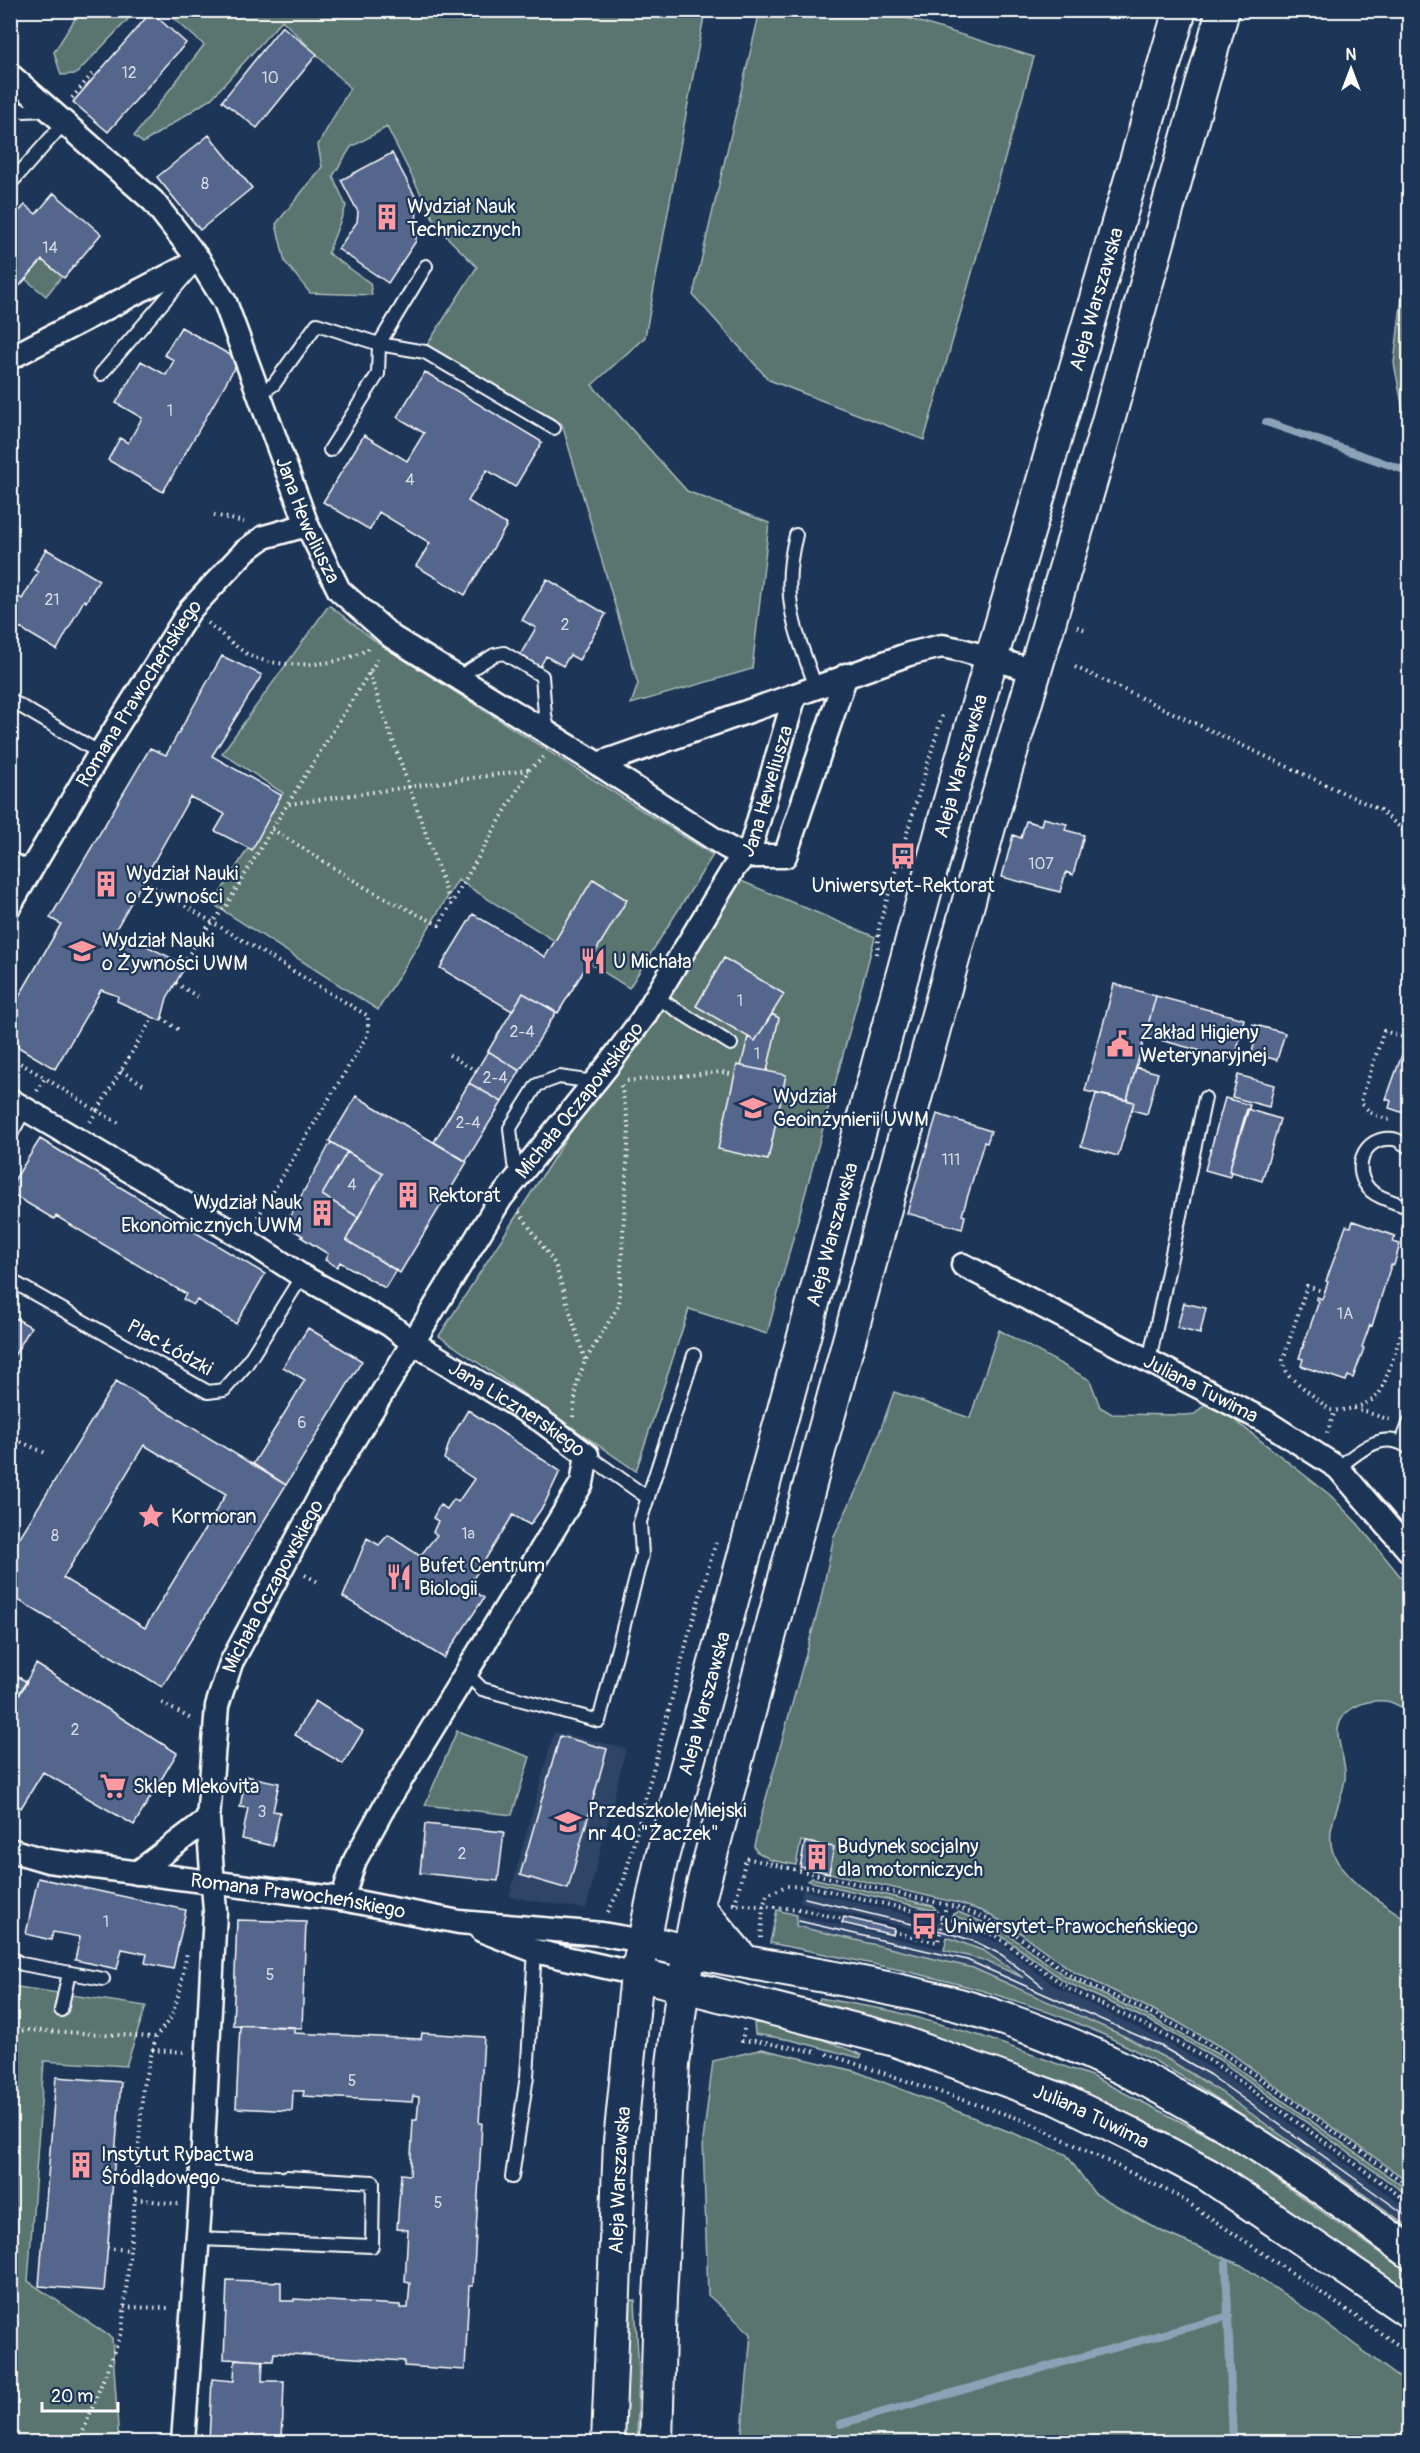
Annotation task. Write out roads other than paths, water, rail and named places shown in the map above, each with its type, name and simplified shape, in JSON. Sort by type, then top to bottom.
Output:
[{"type":"main road","name":"Aleja Warszawska","points":[[608,2442],[620,2141],[637,1974],[661,1861],[950,804],[1180,10]]},
{"type":"main road","points":[[656,2442],[666,2178],[677,2027],[689,1952],[713,1905],[821,1443],[989,826],[1098,457],[1223,10]]},
{"type":"main road","points":[[713,1905],[752,1951]]},
{"type":"main road","points":[[643,1941],[689,1952],[752,1951],[958,2005],[1033,2030],[1117,2064],[1188,2102],[1245,2137],[1352,2209],[1410,2252]]},
{"type":"main road","name":"Juliana Tuwima","points":[[637,1974],[895,2040],[1059,2099],[1208,2175],[1410,2312]]},
{"type":"main road","points":[[677,2027],[737,1999]]},
{"type":"street","name":"Jana Heweliusza","points":[[10,75],[153,201],[199,260],[225,302],[307,525],[339,590],[383,640],[457,678],[547,746],[598,764],[744,856],[750,846],[806,691]]},
{"type":"street","points":[[10,358],[199,260]]},
{"type":"street","name":"Romana Prawocheńskiego","points":[[10,905],[100,753],[190,610],[245,551],[264,537],[307,525]]},
{"type":"street","name":"Jana Heweliusza","points":[[598,764],[846,675],[909,654],[942,646],[1035,671]]},
{"type":"street","points":[[744,856],[786,856],[846,675]]},
{"type":"street","name":"Michała Oczapowskiego","points":[[183,2442],[202,2173],[215,1911],[208,1819],[216,1706],[231,1663],[320,1497],[501,1198],[616,1055],[656,997],[734,868],[744,856]]},
{"type":"street","name":"Jana Licznerskiego","points":[[18,1104],[245,1239],[302,1276],[390,1325],[412,1342],[540,1420],[587,1455],[582,1483],[383,1809],[355,1860],[342,1899]]},
{"type":"street","name":"Juliana Tuwima","points":[[963,1265],[1265,1421],[1338,1468],[1410,1552]]},
{"type":"street","name":"Romana Prawocheńskiego","points":[[137,1872],[208,1819]]},
{"type":"street","name":"Romana Prawocheńskiego","points":[[11,1851],[48,1862],[342,1899],[459,1922],[602,1934],[643,1941]]},
{"type":"street","name":"Romana Prawocheńskiego","points":[[459,1922],[536,1952],[637,1974]]},
{"type":"lane","points":[[10,106],[24,111],[56,116],[10,184]]},
{"type":"lane","points":[[101,375],[199,260]]},
{"type":"lane","points":[[330,450],[378,374],[379,344],[426,266]]},
{"type":"lane","points":[[260,394],[274,384],[317,324],[379,344],[425,352],[554,428]]},
{"type":"lane","points":[[796,534],[788,578],[792,617],[806,691]]},
{"type":"lane","points":[[457,678],[494,655],[504,652],[542,676],[547,746]]},
{"type":"lane","points":[[10,700],[100,753]]},
{"type":"lane","points":[[10,858],[31,869]]},
{"type":"lane","points":[[656,997],[731,1044]]},
{"type":"lane","points":[[518,1176],[514,1164],[510,1128],[537,1085],[559,1077],[594,1082]]},
{"type":"lane","points":[[1149,1360],[1205,1098]]},
{"type":"lane","points":[[10,1136],[18,1104]]},
{"type":"lane","points":[[1410,1148],[1395,1138],[1381,1140],[1368,1148],[1360,1157],[1359,1168],[1372,1192],[1410,1208]]},
{"type":"lane","name":"Plac Łódzki","points":[[10,1280],[208,1392],[224,1390],[246,1365],[302,1276]]},
{"type":"lane","points":[[466,1672],[482,1689],[599,1720],[642,1555],[640,1522],[694,1355]]},
{"type":"lane","points":[[1338,1468],[1359,1450],[1378,1440],[1406,1445],[1409,1423]]},
{"type":"lane","points":[[587,1455],[648,1498]]},
{"type":"lane","points":[[512,2177],[527,2076],[536,1952]]},
{"type":"lane","points":[[10,1959],[22,1964],[103,1979]]},
{"type":"lane","points":[[61,2010],[69,1973]]},
{"type":"lane","points":[[198,2239],[372,2246],[374,2182],[202,2173]]},
{"type":"waterway","points":[[1266,422],[1410,472]]},
{"type":"waterway","points":[[1226,2263],[1233,2442]]},
{"type":"waterway","points":[[840,2424],[1229,2316]]},
{"type":"tram line","points":[[805,1898],[949,1933],[976,1942],[1002,1955],[1043,1987]]},
{"type":"tram line","points":[[799,1921],[967,1960],[1159,2045],[1210,2075],[1410,2218]]},
{"type":"place","name":"Wydział Nauk Technicznych","points":[[387,217]]},
{"type":"place","name":"Uniwersytet-Rektorat","points":[[903,856]]},
{"type":"place","name":"Wydział Nauki o Żywności","points":[[106,884]]},
{"type":"place","name":"Wydział Nauki o Żywności UWM","points":[[82,951]]},
{"type":"place","name":"U Michała","points":[[593,961]]},
{"type":"place","name":"Zakład Higieny Weterynaryjnej","points":[[1120,1044]]},
{"type":"place","name":"Wydział Geoinżynierii UWM","points":[[753,1108]]},
{"type":"place","name":"Rektorat","points":[[408,1195]]},
{"type":"place","name":"Wydział Nauk Ekonomicznych UWM","points":[[322,1213]]},
{"type":"place","name":"Kormoran","points":[[151,1516]]},
{"type":"place","name":"Bufet Centrum Biologii","points":[[399,1577]]},
{"type":"place","name":"Sklep Mlekovita","points":[[113,1786]]},
{"type":"place","name":"Przedszkole Miejski nr 40 \"Żaczek\"","points":[[568,1822]]},
{"type":"place","name":"Budynek socjalny dla motorniczych","points":[[817,1857]]},
{"type":"place","name":"Uniwersytet-Prawocheńskiego","points":[[924,1926]]},
{"type":"place","name":"Instytut Rybactwa Śródlądowego","points":[[81,2165]]}]
